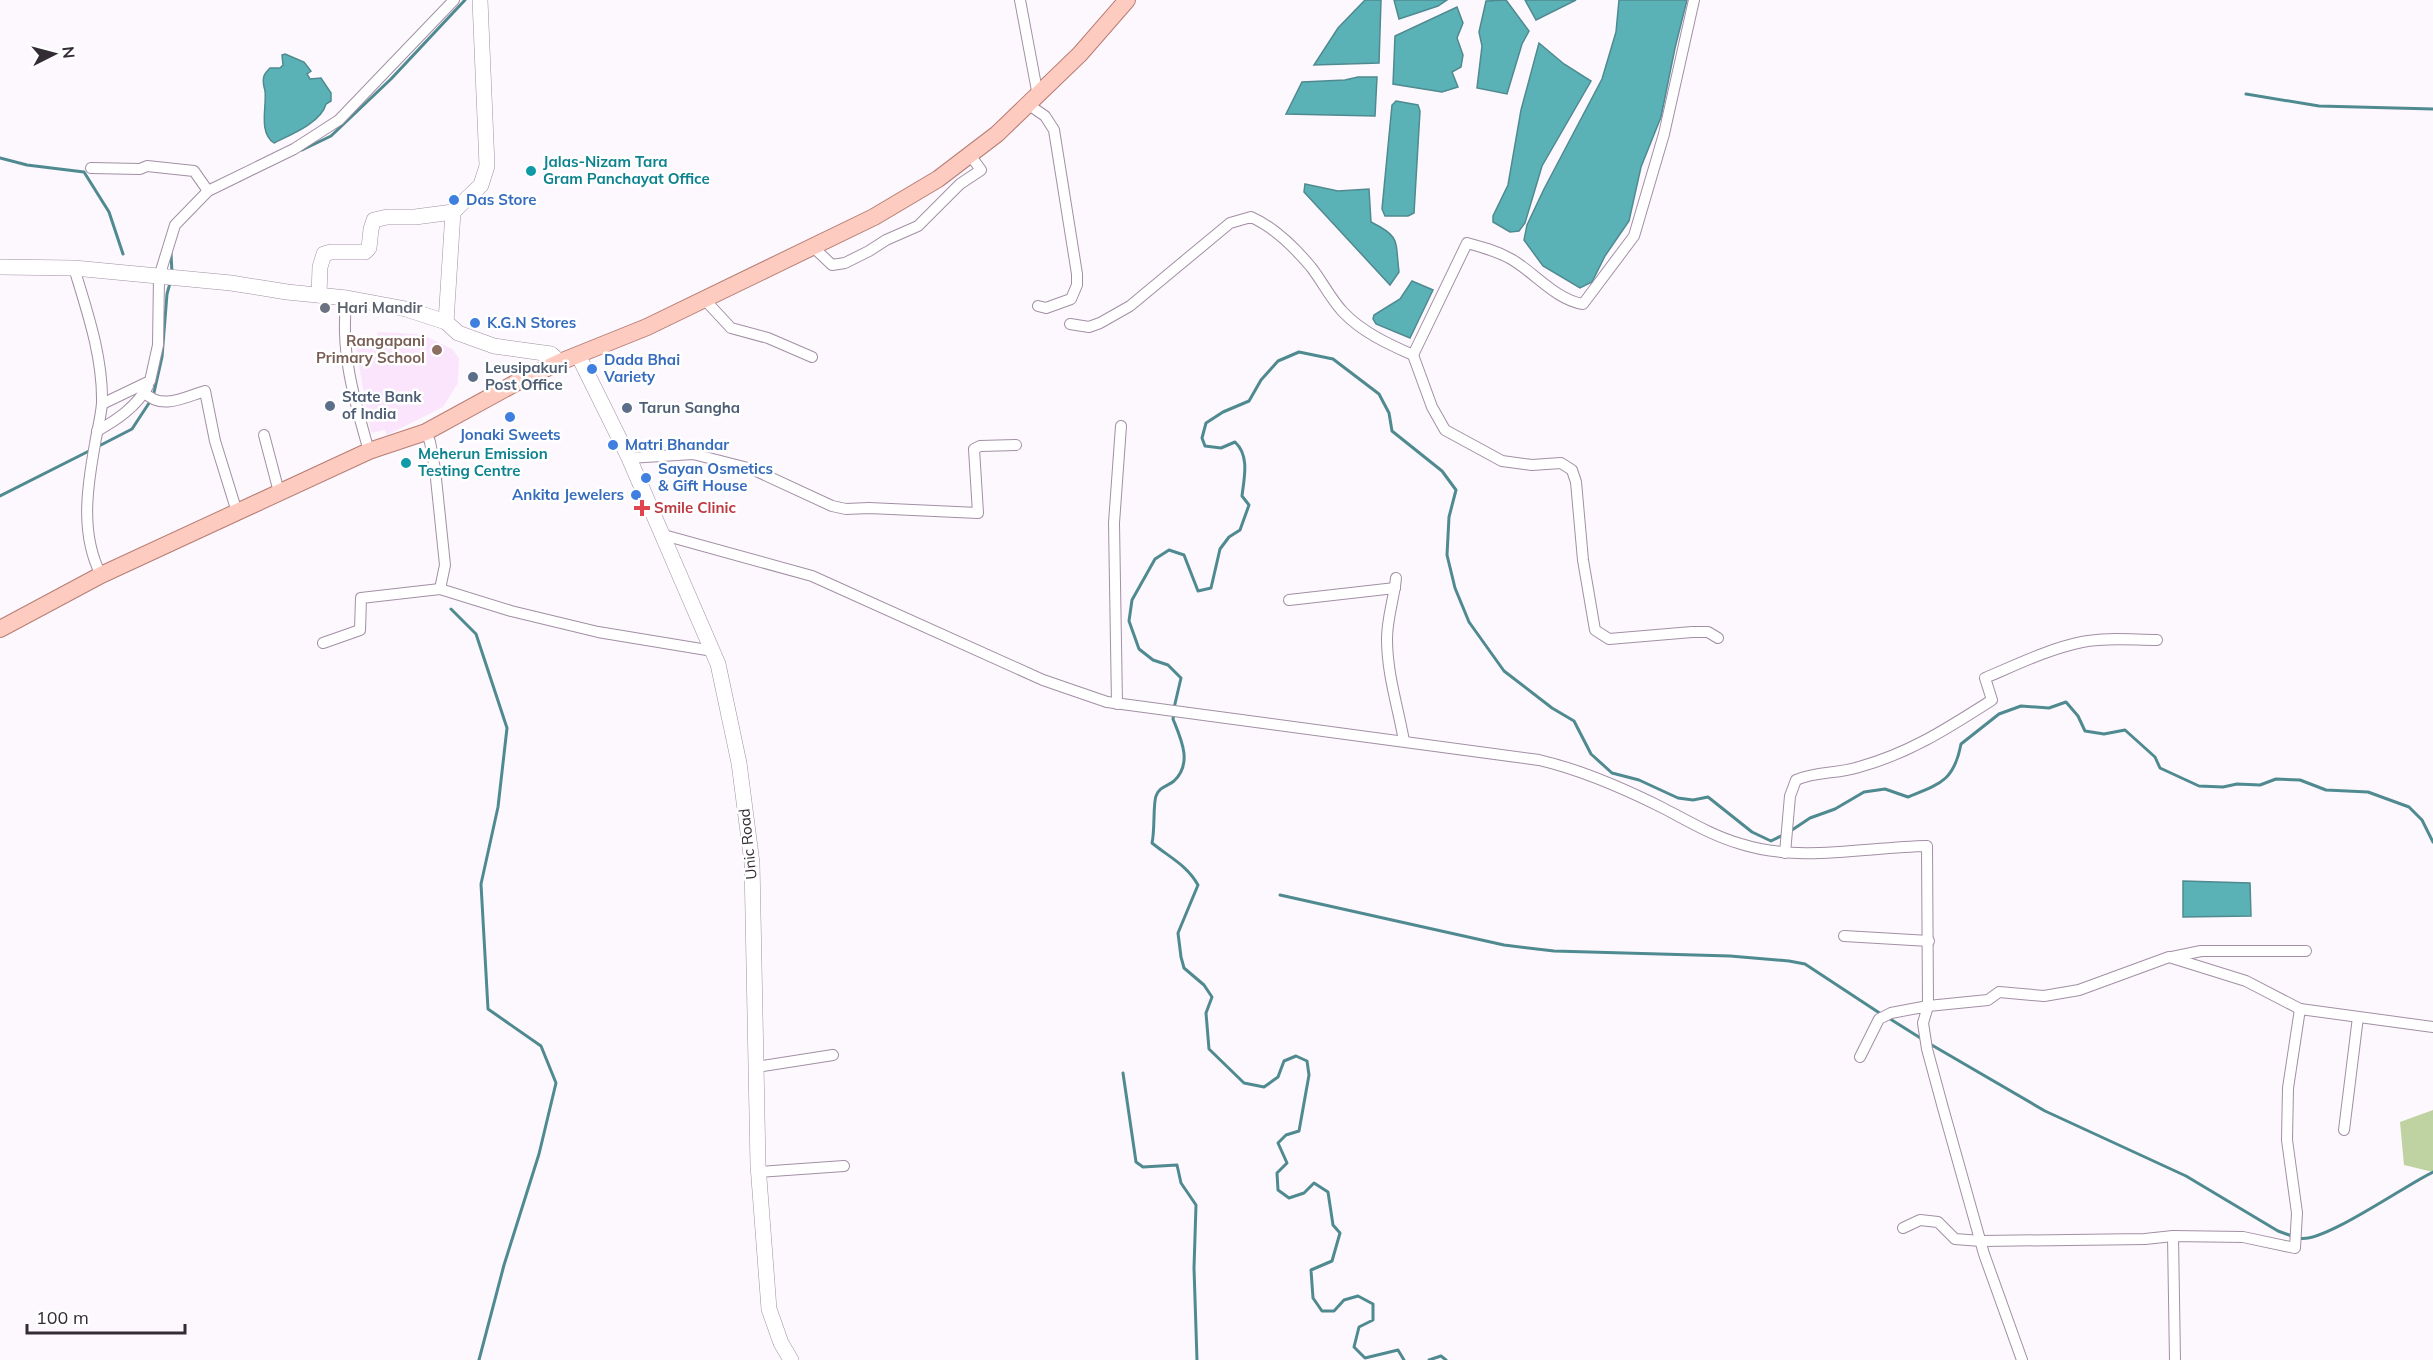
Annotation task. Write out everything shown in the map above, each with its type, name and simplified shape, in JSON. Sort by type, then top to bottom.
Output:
[{"type":"main road","points":[[0,629],[101,575],[369,451],[426,432],[560,362],[647,327],[874,217],[938,179],[1033,101],[1080,54],[1127,0]]},
{"type":"street","points":[[150,397],[150,381],[158,345],[159,278],[175,225],[208,191],[294,148],[339,120],[454,0]]},
{"type":"street","points":[[319,295],[320,267],[324,254],[365,252],[369,248],[374,220],[387,217],[453,213],[481,185],[486,166],[480,0]]},
{"type":"street","points":[[1020,0],[1033,101],[1054,130],[1077,274],[1077,285],[1071,298],[1046,308],[1038,306]]},
{"type":"street","points":[[1694,0],[1664,134],[1643,212],[1634,236],[1583,304],[1576,303],[1556,291],[1510,258],[1467,243],[1413,355],[1431,407],[1445,430],[1502,461],[1532,465],[1561,463],[1572,470],[1576,482],[1582,560],[1595,630],[1609,639],[1692,632],[1708,632],[1718,638]]},
{"type":"street","points":[[812,246],[832,265],[845,262],[918,226],[960,184],[981,170],[970,154]]},
{"type":"street","points":[[91,168],[140,169],[147,166],[194,171],[208,191]]},
{"type":"street","points":[[446,322],[453,213]]},
{"type":"street","points":[[1070,324],[1089,327],[1130,306],[1230,223],[1251,217],[1262,221],[1298,253],[1312,268],[1341,310],[1357,325],[1413,355]]},
{"type":"street","points":[[0,267],[74,268],[347,298],[406,309],[446,322],[458,333],[494,346],[551,354],[560,362]]},
{"type":"street","points":[[74,268],[93,333],[102,404],[92,457],[86,516],[94,561],[101,575]]},
{"type":"street","points":[[347,298],[344,334],[346,354],[369,451]]},
{"type":"street","points":[[704,299],[732,328],[768,338],[812,357]]},
{"type":"street","name":"Unic Road","points":[[578,355],[629,458],[718,664],[739,763],[752,863],[759,1172],[769,1309],[781,1343],[791,1360]]},
{"type":"street","points":[[102,404],[150,381]]},
{"type":"street","points":[[97,431],[150,397],[167,403],[205,391],[215,441],[237,512]]},
{"type":"street","points":[[1117,704],[1114,523],[1120,426]]},
{"type":"street","points":[[426,432],[435,469],[445,565],[440,589]]},
{"type":"street","points":[[264,435],[279,492]]},
{"type":"street","points":[[629,458],[693,454],[752,469],[832,506],[846,509],[869,507],[978,513],[974,449],[980,446],[1016,445]]},
{"type":"street","points":[[660,534],[812,576],[1042,680],[1107,702],[1539,760],[1566,767],[1743,845],[1786,849],[1927,846],[1928,1006],[1923,1023],[1927,1049],[1981,1241],[2022,1360]]},
{"type":"street","points":[[1289,600],[1396,583],[1387,639],[1391,684],[1404,741]]},
{"type":"street","points":[[323,643],[360,630],[361,598],[440,589],[511,611],[598,632],[712,651]]},
{"type":"street","points":[[1786,849],[1790,796],[1796,780],[1810,774],[1835,773],[1859,768],[1926,742],[1992,700],[1985,678],[2058,648],[2084,642],[2157,640]]},
{"type":"street","points":[[1844,936],[1929,941]]},
{"type":"street","points":[[1860,1057],[1879,1019],[1891,1013],[1928,1006],[1988,1000],[1999,992],[2044,996],[2079,990],[2169,957],[2201,951],[2306,951]]},
{"type":"street","points":[[2169,957],[2246,981],[2300,1010],[2433,1028]]},
{"type":"street","points":[[1903,1228],[1920,1220],[1938,1222],[1955,1239],[1981,1241],[2134,1240],[2173,1236],[2243,1237],[2295,1248],[2297,1213],[2287,1140],[2288,1088],[2300,1010]]},
{"type":"street","points":[[2344,1130],[2358,1017]]},
{"type":"street","points":[[756,1067],[833,1055]]},
{"type":"street","points":[[759,1172],[844,1166]]},
{"type":"street","points":[[2173,1236],[2175,1360]]},
{"type":"shaded area","points":[[377,332],[417,334],[427,337],[452,349],[459,358],[458,383],[443,407],[387,435],[385,430],[371,433],[356,348],[377,344]]},
{"type":"green space","points":[[2433,1110],[2433,1172],[2404,1165],[2400,1122]]},
{"type":"water","points":[[1365,0],[1381,0],[1379,63],[1314,65],[1338,28]]},
{"type":"water","points":[[1394,0],[1447,0],[1438,6],[1399,19]]},
{"type":"water","points":[[1506,0],[1529,31],[1522,44],[1507,94],[1477,88],[1482,46],[1479,32],[1486,1]]},
{"type":"water","points":[[1525,0],[1576,0],[1536,20]]},
{"type":"water","points":[[1619,0],[1687,0],[1661,117],[1641,167],[1629,221],[1605,256],[1592,282],[1580,288],[1543,266],[1524,240],[1527,225],[1544,189],[1602,79],[1616,32]]},
{"type":"water","points":[[1457,7],[1463,23],[1457,38],[1463,55],[1461,67],[1452,72],[1458,87],[1442,92],[1393,84],[1395,36]]},
{"type":"water","points":[[1539,43],[1564,64],[1591,81],[1542,166],[1525,223],[1519,231],[1510,232],[1493,222],[1493,216],[1508,185],[1521,110]]},
{"type":"water","points":[[285,54],[304,62],[311,71],[307,74],[310,79],[321,78],[331,93],[331,101],[326,104],[312,123],[274,143],[266,132],[263,80],[270,68],[280,68],[283,65],[282,55]]},
{"type":"water","points":[[1377,77],[1375,116],[1286,114],[1302,82],[1345,80]]},
{"type":"water","points":[[1396,101],[1418,105],[1420,111],[1414,213],[1408,216],[1385,216],[1382,209],[1392,105]]},
{"type":"water","points":[[1305,184],[1338,191],[1369,189],[1371,222],[1387,232],[1395,241],[1399,272],[1390,285],[1304,192]]},
{"type":"water","points":[[1412,281],[1433,290],[1410,338],[1376,324],[1373,319],[1374,315],[1400,299]]},
{"type":"water","points":[[2183,881],[2250,883],[2251,916],[2183,917]]},
{"type":"waterway","points":[[302,150],[331,136],[391,79],[465,0]]},
{"type":"waterway","points":[[2246,94],[2319,106],[2433,109]]},
{"type":"waterway","points":[[0,158],[27,165],[84,172],[109,212],[123,254]]},
{"type":"waterway","points":[[171,253],[172,273]]},
{"type":"waterway","points":[[97,447],[132,429],[153,397],[162,357],[167,294],[170,283]]},
{"type":"waterway","points":[[1174,708],[1181,678],[1168,665],[1153,660],[1139,649],[1129,621],[1132,600],[1155,559],[1169,550],[1184,555],[1198,591],[1211,588],[1220,549],[1229,537],[1240,530],[1249,505],[1242,496],[1245,475],[1243,454],[1235,442],[1221,448],[1205,446],[1202,438],[1206,423],[1223,412],[1249,401],[1261,380],[1278,361],[1299,352],[1333,359],[1379,394],[1389,413],[1392,431],[1442,471],[1456,490],[1449,517],[1447,555],[1455,588],[1469,622],[1504,671],[1552,708],[1574,721],[1591,754],[1612,773],[1639,780],[1678,798],[1693,800],[1708,797],[1752,832],[1771,841],[1783,835]]},
{"type":"waterway","points":[[0,496],[91,450]]},
{"type":"waterway","points":[[451,609],[476,634],[507,728],[498,807],[481,884],[488,1009],[541,1046],[556,1083],[539,1154],[504,1265],[479,1360]]},
{"type":"waterway","points":[[1789,832],[1810,818],[1835,809],[1864,792],[1885,789],[1908,797],[1929,788],[1950,774],[1961,744],[1999,714],[2021,706],[2049,708],[2066,702],[2078,716],[2085,731],[2104,734],[2125,730],[2155,757],[2160,768],[2199,786],[2260,785],[2276,779],[2300,780],[2326,790],[2368,792],[2409,807],[2422,820],[2433,842]]},
{"type":"waterway","points":[[1174,714],[1173,719],[1184,751],[1183,767],[1174,781],[1157,793],[1152,843],[1183,867],[1198,885],[1178,933],[1184,968],[1204,985],[1212,997],[1206,1013],[1209,1049],[1244,1083],[1264,1087],[1278,1077],[1284,1061],[1296,1056],[1307,1061],[1309,1075],[1299,1131],[1286,1135],[1278,1143],[1287,1163],[1277,1173],[1278,1190],[1289,1198],[1304,1193],[1314,1183],[1328,1192],[1333,1225],[1340,1233],[1332,1261],[1311,1270],[1313,1298],[1322,1311],[1334,1311],[1344,1300],[1358,1296],[1373,1304],[1373,1320],[1359,1327],[1354,1347],[1365,1358],[1398,1350],[1404,1360]]},
{"type":"waterway","points":[[1280,895],[1504,945],[1554,951],[1730,956],[1805,964],[1881,1014]]},
{"type":"waterway","points":[[1887,1017],[1922,1039]]},
{"type":"waterway","points":[[1930,1044],[2045,1111],[2186,1176],[2278,1231],[2292,1236]]},
{"type":"waterway","points":[[1123,1073],[1136,1162],[1143,1167],[1177,1165],[1181,1183],[1196,1205],[1194,1268],[1197,1360]]},
{"type":"waterway","points":[[2299,1238],[2310,1238],[2326,1232],[2433,1172]]},
{"type":"waterway","points":[[1429,1360],[1441,1356],[1446,1360]]},
{"type":"place","name":"Jalas-Nizam Tara Gram Panchayat Office","points":[[531,171]]},
{"type":"place","name":"Das Store","points":[[454,200]]},
{"type":"place","name":"Hari Mandir","points":[[325,308]]},
{"type":"place","name":"K.G.N Stores","points":[[475,323]]},
{"type":"place","name":"Rangapani Primary School","points":[[437,350]]},
{"type":"place","name":"Dada Bhai Variety","points":[[592,369]]},
{"type":"place","name":"Leusipakuri Post Office","points":[[473,377]]},
{"type":"place","name":"State Bank of India","points":[[330,406]]},
{"type":"place","name":"Tarun Sangha","points":[[627,408]]},
{"type":"place","name":"Jonaki Sweets","points":[[510,417]]},
{"type":"place","name":"Matri Bhandar","points":[[613,445]]},
{"type":"place","name":"Meherun Emission Testing Centre","points":[[406,463]]},
{"type":"place","name":"Sayan Osmetics & Gift House","points":[[646,478]]},
{"type":"place","name":"Ankita Jewelers","points":[[636,495]]},
{"type":"place","name":"Smile Clinic","points":[[642,508]]}]
